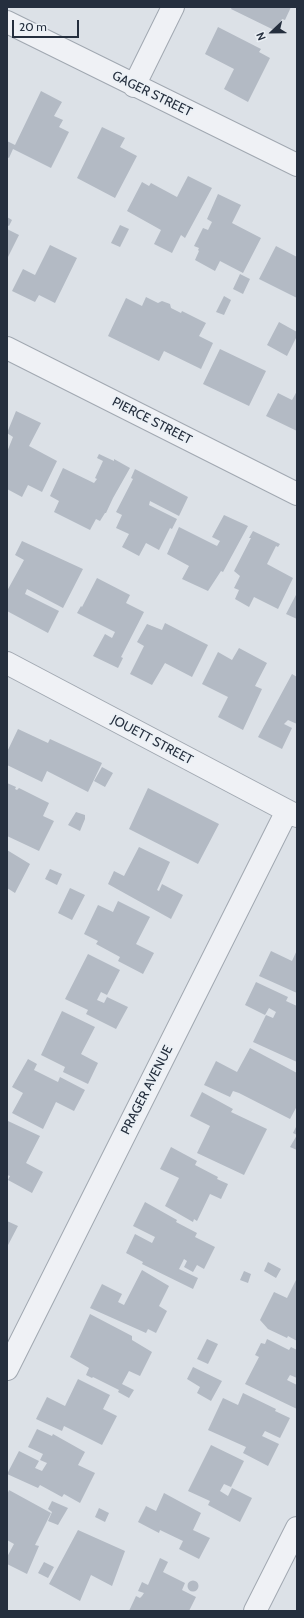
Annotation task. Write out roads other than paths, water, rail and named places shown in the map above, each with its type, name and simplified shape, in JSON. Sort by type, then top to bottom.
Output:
[{"type":"street","points":[[134,86],[173,7]]},
{"type":"street","name":"GAGER STREET","points":[[7,22],[134,86],[297,165]]},
{"type":"street","name":"PIERCE STREET","points":[[7,348],[297,494]]},
{"type":"street","name":"JOUETT STREET","points":[[7,663],[292,813]]},
{"type":"street","name":"PRAGER AVENUE","points":[[7,1369],[292,813]]},
{"type":"street","points":[[255,1611],[297,1528]]}]
